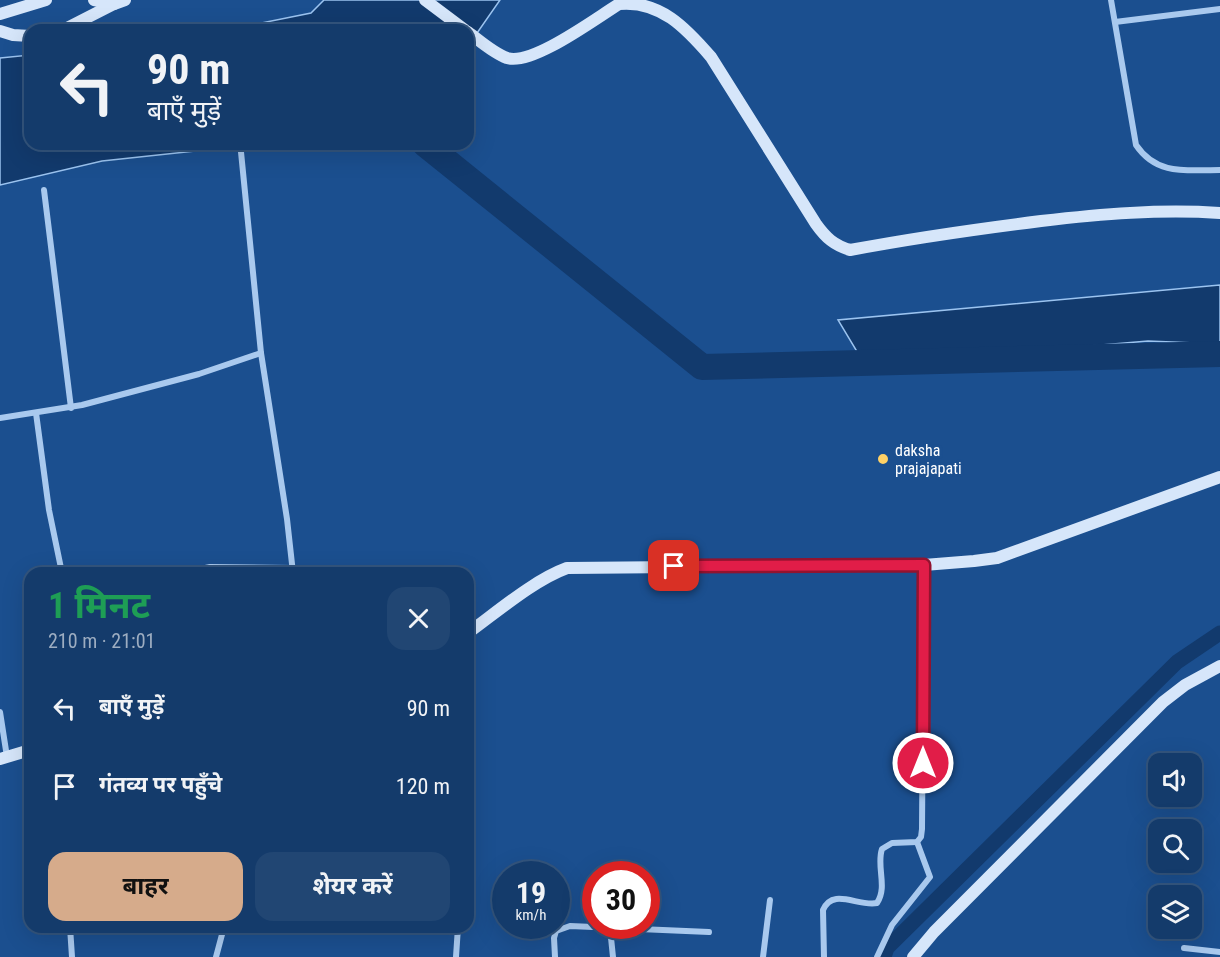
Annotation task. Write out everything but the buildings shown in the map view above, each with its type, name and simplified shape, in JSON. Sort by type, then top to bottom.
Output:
[{"type":"street","points":[[0,14],[46,0]]},
{"type":"street","points":[[94,0],[120,2]]},
{"type":"street","points":[[425,0],[457,24]]},
{"type":"street","points":[[1111,0],[1136,145],[1143,155],[1155,165],[1177,170],[1220,170]]},
{"type":"street","points":[[75,24],[120,2]]},
{"type":"street","points":[[474,37],[508,58],[524,59],[539,53],[622,2],[644,3],[667,14],[691,33],[711,57],[826,238],[850,250],[958,231],[1116,213],[1190,211],[1220,213]]},
{"type":"street","points":[[1115,22],[1220,9]]},
{"type":"street","points":[[0,31],[24,36]]},
{"type":"street","points":[[241,152],[261,353],[293,567]]},
{"type":"street","points":[[44,190],[70,408]]},
{"type":"street","points":[[0,418],[70,408],[200,374],[261,353]]},
{"type":"street","points":[[36,413],[49,510],[61,567]]},
{"type":"street","points":[[474,629],[556,572],[567,568],[924,565],[997,558],[1220,477]]},
{"type":"street","points":[[824,957],[823,909],[826,903],[838,898],[870,905],[877,903],[882,891],[880,855],[882,849],[892,843],[917,842],[921,837],[924,565]]},
{"type":"street","points":[[913,957],[934,932],[1163,702],[1185,685],[1220,666]]},
{"type":"street","points":[[0,712],[4,759],[24,752]]},
{"type":"street","points":[[877,957],[892,925],[930,878],[917,842]]},
{"type":"street","points":[[763,957],[770,900]]},
{"type":"street","points":[[555,957],[556,932],[570,926],[582,927]]},
{"type":"street","points":[[660,930],[709,932]]},
{"type":"street","points":[[70,933],[72,957]]},
{"type":"street","points":[[216,957],[222,933]]},
{"type":"street","points":[[456,957],[458,933]]},
{"type":"street","points":[[611,939],[613,957]]},
{"type":"street","points":[[1184,948],[1220,952]]},
{"type":"water","points":[[324,0],[500,0],[474,37],[474,24],[257,24],[311,13]]},
{"type":"water","points":[[24,56],[24,150],[204,150],[102,161],[0,185],[0,58]]},
{"type":"water","points":[[1220,285],[1220,344],[1148,341],[865,365],[838,320]]},
{"type":"waterway","points":[[432,150],[702,367],[1220,354]]},
{"type":"waterway","points":[[884,957],[887,948],[1177,662],[1220,633]]},
{"type":"place","name":"daksha prajajapati","points":[[883,459]]},
{"type":"route","points":[[674,566],[924,565],[923,763]]}]
